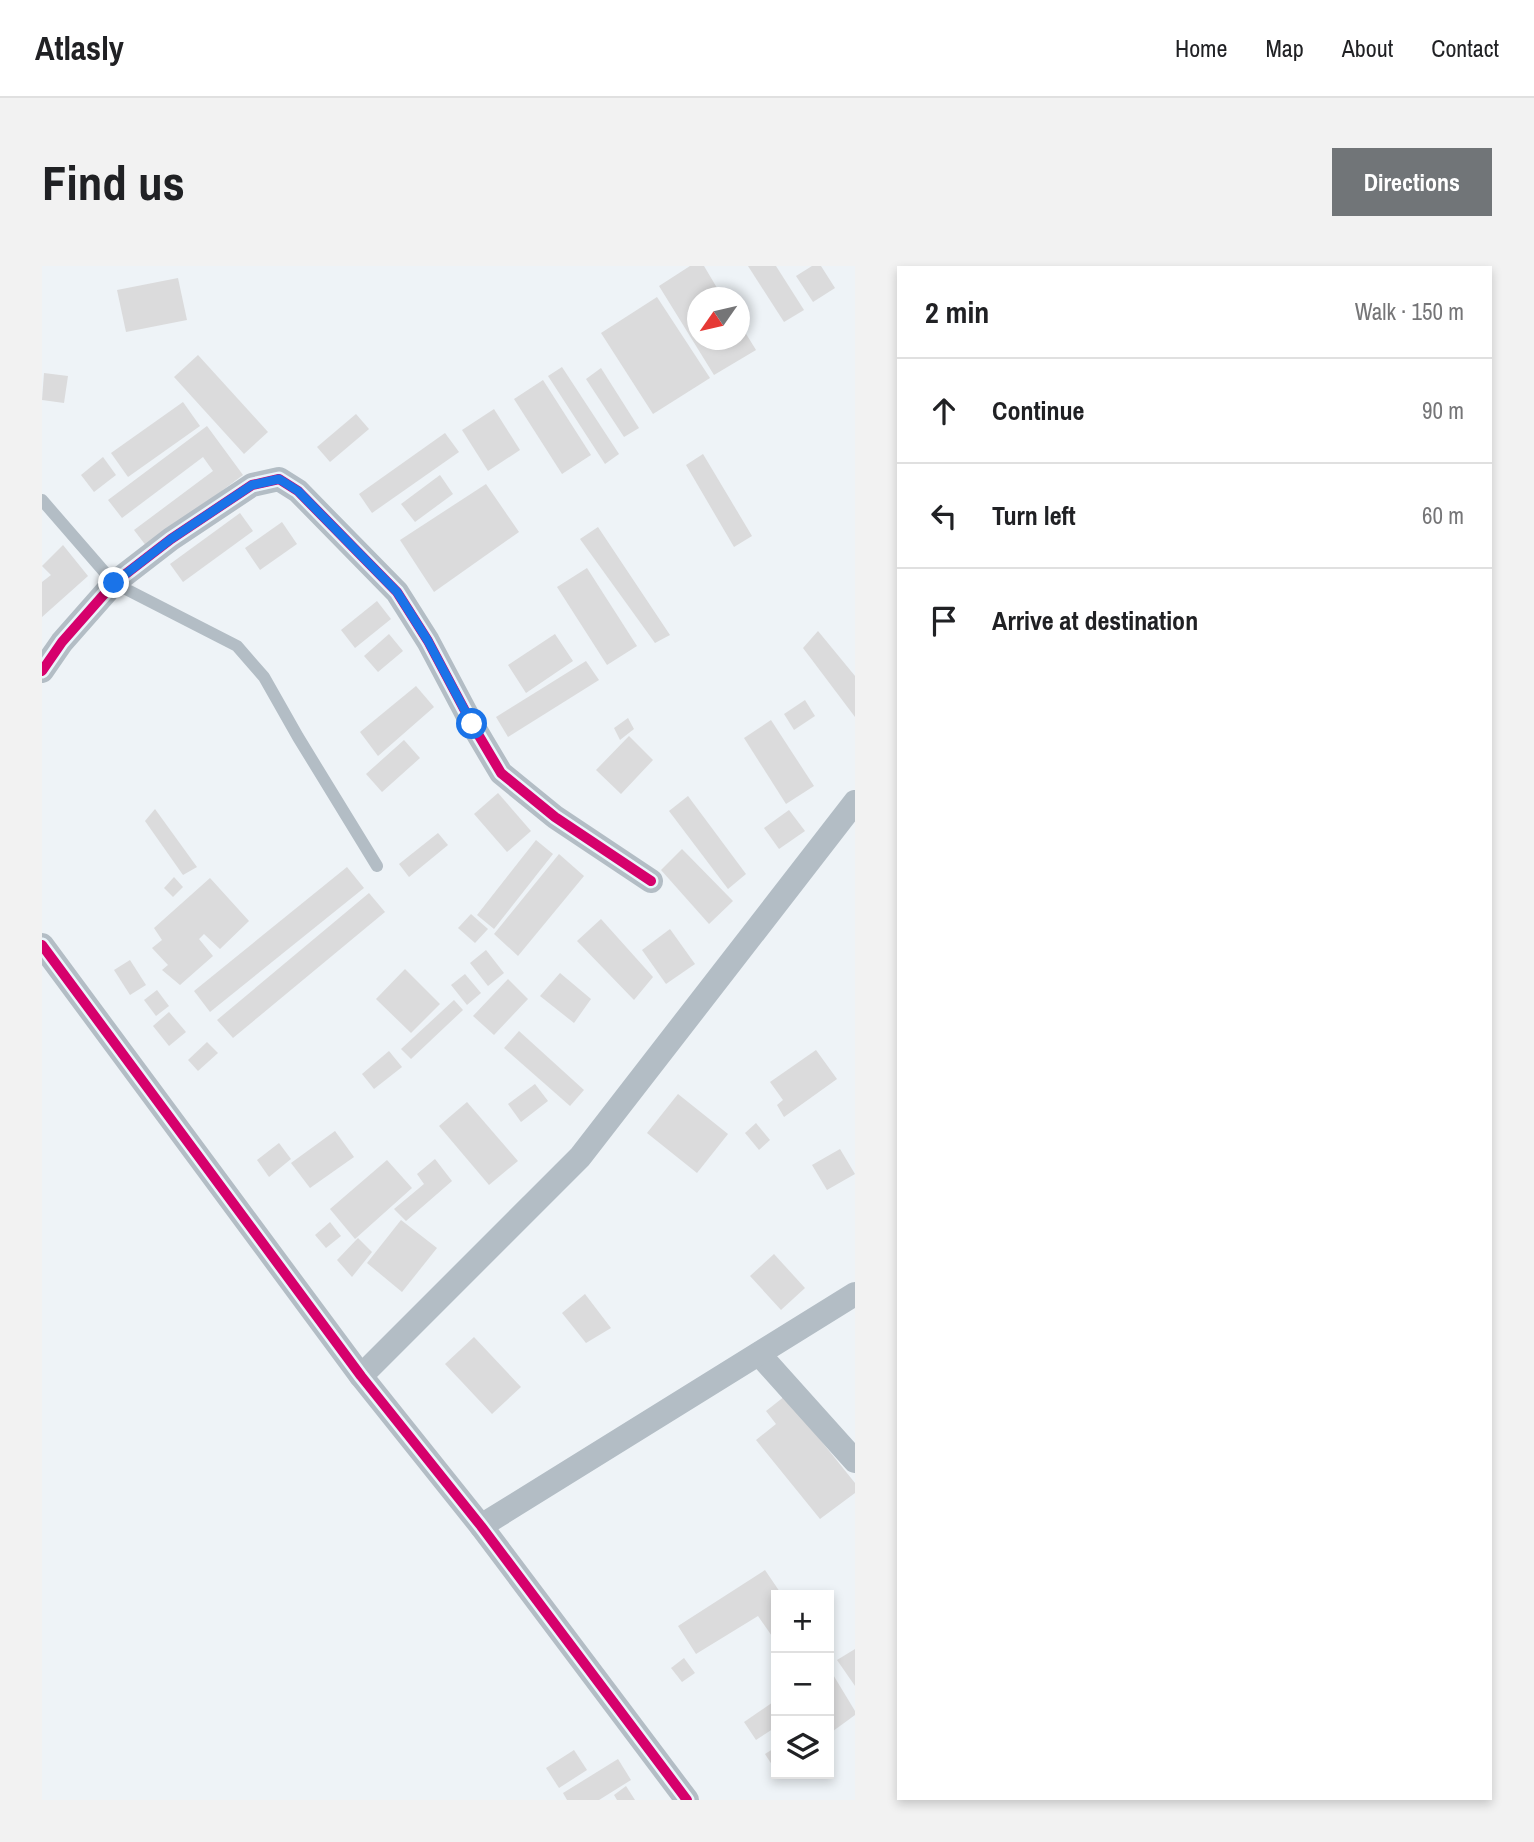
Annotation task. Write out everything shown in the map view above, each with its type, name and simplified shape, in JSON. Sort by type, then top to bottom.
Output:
[{"type":"street","points":[[42,671],[62,642],[114,583],[171,539],[252,485],[279,479],[298,491],[397,592],[428,641],[501,773],[555,817],[651,881]]},
{"type":"street","points":[[361,1376],[580,1157],[855,802]]},
{"type":"street","points":[[42,945],[361,1376],[481,1526],[687,1800]]},
{"type":"street","points":[[481,1526],[855,1294]]},
{"type":"street","points":[[759,1354],[855,1461]]},
{"type":"lane","points":[[42,500],[114,583],[237,646],[264,677],[377,866]]},
{"type":"building","points":[[690,266],[704,266],[716,287],[687,287],[687,331],[659,286]]},
{"type":"building","points":[[748,266],[776,266],[804,310],[784,322]]},
{"type":"building","points":[[812,266],[821,266],[835,288],[813,302],[796,276]]},
{"type":"building","points":[[178,278],[187,320],[126,332],[117,290]]},
{"type":"building","points":[[657,297],[687,343],[687,350],[692,350],[710,378],[653,414],[601,333]]},
{"type":"building","points":[[750,340],[756,350],[714,375],[699,350],[750,350]]},
{"type":"building","points":[[198,355],[268,432],[244,454],[174,377]]},
{"type":"building","points":[[562,367],[619,454],[605,464],[548,376]]},
{"type":"building","points":[[601,368],[639,428],[624,437],[586,379]]},
{"type":"building","points":[[44,373],[68,376],[64,403],[42,400]]},
{"type":"building","points":[[543,380],[591,455],[562,474],[514,399]]},
{"type":"building","points":[[183,402],[200,426],[128,477],[111,453]]},
{"type":"building","points":[[494,409],[520,450],[488,471],[462,430]]},
{"type":"building","points":[[356,414],[369,429],[330,462],[317,447]]},
{"type":"building","points":[[207,426],[243,475],[147,547],[134,530],[213,471],[203,457],[122,518],[108,500]]},
{"type":"building","points":[[445,433],[459,452],[372,513],[359,494]]},
{"type":"building","points":[[703,454],[752,536],[734,547],[686,465]]},
{"type":"building","points":[[103,457],[116,475],[94,492],[81,475]]},
{"type":"building","points":[[440,475],[453,494],[415,522],[401,504]]},
{"type":"building","points":[[486,484],[519,532],[434,592],[400,540]]},
{"type":"building","points":[[240,513],[253,531],[183,582],[170,564]]},
{"type":"building","points":[[282,522],[297,544],[260,570],[245,548]]},
{"type":"building","points":[[598,527],[670,635],[655,643],[580,539]]},
{"type":"building","points":[[63,545],[88,576],[42,617],[42,582],[51,575],[42,566]]},
{"type":"building","points":[[587,568],[637,646],[607,665],[557,587]]},
{"type":"building","points":[[377,601],[391,619],[355,648],[341,630]]},
{"type":"building","points":[[818,631],[855,676],[855,717],[803,648]]},
{"type":"building","points":[[389,634],[403,651],[378,672],[364,656]]},
{"type":"building","points":[[555,634],[573,661],[526,693],[508,665]]},
{"type":"building","points":[[586,661],[599,680],[508,737],[496,717]]},
{"type":"building","points":[[416,686],[434,707],[378,756],[360,732]]},
{"type":"building","points":[[805,700],[815,716],[794,730],[784,714]]},
{"type":"building","points":[[628,718],[634,729],[620,740],[614,728]]},
{"type":"building","points":[[771,720],[814,786],[786,804],[744,738]]},
{"type":"building","points":[[629,736],[653,760],[621,794],[596,770]]},
{"type":"building","points":[[404,740],[420,758],[382,792],[366,774]]},
{"type":"building","points":[[498,793],[531,831],[507,852],[474,814]]},
{"type":"building","points":[[688,796],[746,874],[728,889],[669,811]]},
{"type":"building","points":[[155,809],[197,867],[183,875],[145,821]]},
{"type":"building","points":[[789,810],[805,831],[779,849],[764,828]]},
{"type":"building","points":[[438,833],[448,845],[409,877],[399,864]]},
{"type":"building","points":[[536,840],[553,854],[494,929],[477,915]]},
{"type":"building","points":[[682,849],[733,901],[709,924],[661,870]]},
{"type":"building","points":[[559,854],[584,876],[518,956],[494,934]]},
{"type":"building","points":[[347,867],[364,888],[210,1012],[194,991]]},
{"type":"building","points":[[174,877],[183,887],[173,897],[164,888]]},
{"type":"building","points":[[210,878],[249,921],[220,949],[204,934],[199,939],[213,956],[180,985],[162,970],[168,965],[152,948],[162,940],[154,928]]},
{"type":"building","points":[[369,893],[385,912],[233,1038],[217,1020]]},
{"type":"building","points":[[471,914],[488,929],[475,943],[458,928]]},
{"type":"building","points":[[601,919],[653,977],[634,1000],[577,941]]},
{"type":"building","points":[[670,929],[695,964],[666,984],[642,950]]},
{"type":"building","points":[[486,950],[504,973],[488,986],[470,963]]},
{"type":"building","points":[[130,960],[146,985],[130,995],[114,970]]},
{"type":"building","points":[[405,969],[440,1004],[411,1033],[376,999]]},
{"type":"building","points":[[560,973],[591,999],[574,1023],[540,996]]},
{"type":"building","points":[[465,974],[481,993],[467,1005],[451,985]]},
{"type":"building","points":[[508,979],[528,999],[494,1035],[473,1016]]},
{"type":"building","points":[[157,990],[169,1006],[156,1016],[144,1000]]},
{"type":"building","points":[[454,1000],[463,1010],[411,1059],[401,1049]]},
{"type":"building","points":[[169,1012],[186,1032],[169,1046],[153,1026]]},
{"type":"building","points":[[519,1031],[584,1090],[570,1106],[504,1048]]},
{"type":"building","points":[[207,1042],[218,1053],[198,1071],[188,1060]]},
{"type":"building","points":[[816,1050],[837,1079],[784,1117],[777,1105],[783,1100],[770,1082]]},
{"type":"building","points":[[389,1051],[402,1067],[374,1089],[362,1074]]},
{"type":"building","points":[[535,1084],[548,1101],[521,1122],[508,1104]]},
{"type":"building","points":[[678,1094],[728,1134],[697,1173],[647,1133]]},
{"type":"building","points":[[467,1102],[518,1161],[489,1185],[439,1126]]},
{"type":"building","points":[[756,1123],[770,1140],[759,1150],[745,1133]]},
{"type":"building","points":[[335,1131],[354,1157],[310,1188],[291,1163]]},
{"type":"building","points":[[279,1143],[291,1159],[269,1177],[257,1160]]},
{"type":"building","points":[[840,1149],[855,1174],[827,1190],[812,1165]]},
{"type":"building","points":[[435,1159],[452,1181],[406,1221],[394,1209],[424,1184],[417,1174]]},
{"type":"building","points":[[387,1160],[412,1188],[355,1239],[330,1209]]},
{"type":"building","points":[[401,1220],[437,1248],[402,1292],[367,1263]]},
{"type":"building","points":[[330,1222],[341,1236],[326,1248],[315,1235]]},
{"type":"building","points":[[358,1238],[372,1252],[352,1277],[337,1260]]},
{"type":"building","points":[[774,1254],[805,1288],[781,1310],[750,1276]]},
{"type":"building","points":[[585,1294],[611,1328],[586,1343],[562,1313]]},
{"type":"building","points":[[474,1337],[521,1387],[492,1414],[445,1364]]},
{"type":"building","points":[[785,1396],[855,1483],[855,1493],[820,1519],[756,1440],[776,1424],[766,1411]]},
{"type":"building","points":[[765,1570],[779,1590],[771,1590],[771,1635],[758,1616],[696,1654],[678,1626]]},
{"type":"building","points":[[855,1649],[855,1686],[837,1660]]},
{"type":"building","points":[[684,1658],[695,1673],[682,1682],[671,1668]]},
{"type":"building","points":[[834,1676],[855,1711],[855,1715],[834,1730]]},
{"type":"building","points":[[771,1703],[771,1730],[756,1740],[744,1722]]},
{"type":"building","points":[[574,1750],[587,1770],[559,1788],[546,1768]]},
{"type":"building","points":[[771,1750],[771,1763],[765,1754]]},
{"type":"building","points":[[618,1759],[631,1780],[599,1800],[567,1800],[563,1793]]},
{"type":"building","points":[[626,1786],[635,1800],[617,1800],[614,1795]]},
{"type":"cycle path","points":[[42,671],[62,642],[114,583],[171,539],[252,485],[279,479],[298,491],[397,592],[428,641],[501,773],[555,817],[651,881]]},
{"type":"cycle path","points":[[42,945],[361,1376],[481,1526],[687,1800]]},
{"type":"route","points":[[114,583],[171,539],[252,485],[279,479],[298,491],[397,592],[428,641],[472,724]]}]
